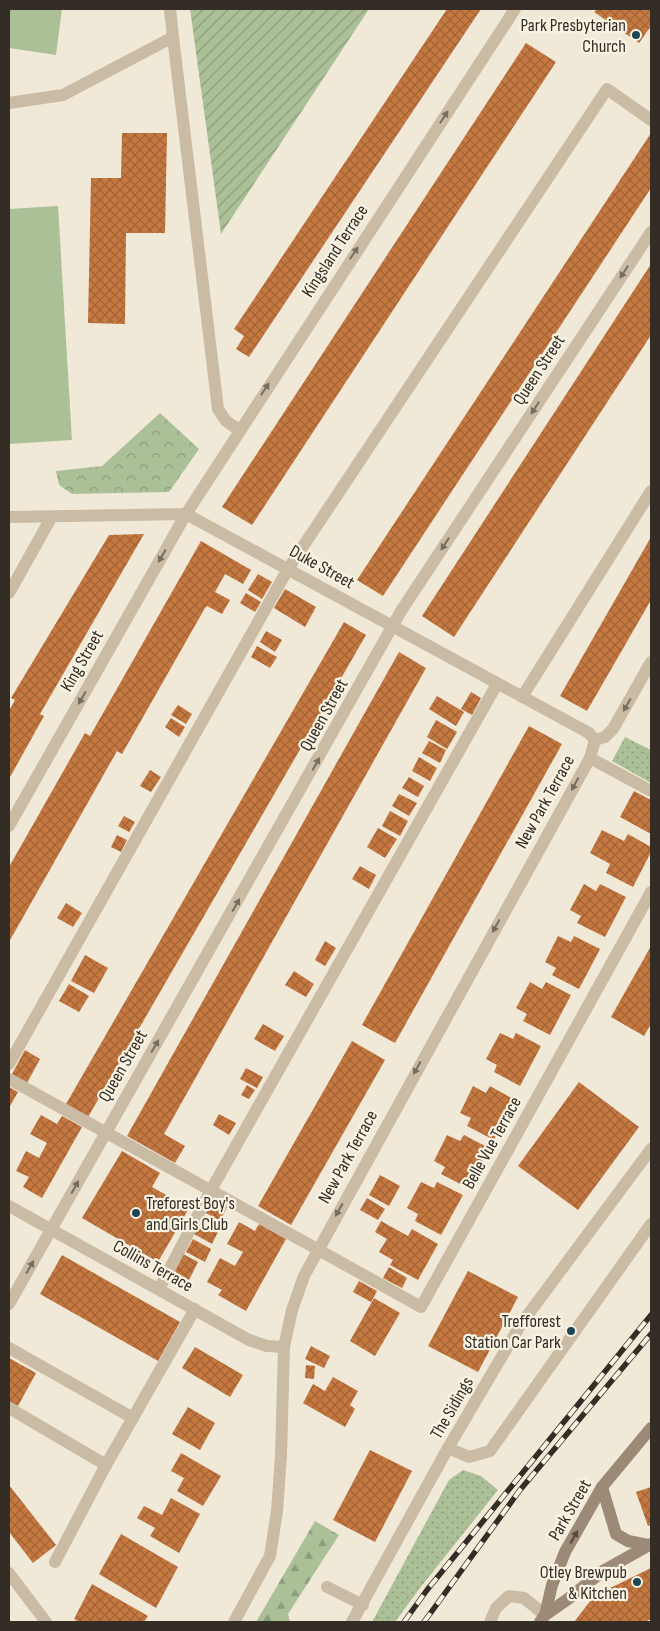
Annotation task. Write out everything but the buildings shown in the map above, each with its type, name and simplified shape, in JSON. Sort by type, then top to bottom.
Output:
[{"type":"main road","name":"Park Street","points":[[543,1619],[552,1585],[565,1552],[602,1487],[651,1428]]},
{"type":"main road","points":[[602,1487],[616,1534],[628,1541],[650,1544]]},
{"type":"main road","points":[[543,1619],[603,1571],[650,1544]]},
{"type":"street","points":[[170,9],[218,409],[226,421],[239,430]]},
{"type":"street","name":"Kingsland Terrace","points":[[186,514],[515,9]]},
{"type":"street","points":[[9,103],[63,95],[173,37]]},
{"type":"street","points":[[9,1064],[288,569],[607,89],[651,120]]},
{"type":"street","name":"Queen Street","points":[[9,1304],[105,1131],[216,941],[406,602],[651,232]]},
{"type":"street","points":[[522,697],[651,491]]},
{"type":"street","points":[[9,517],[51,518],[186,514]]},
{"type":"street","name":"Duke Street","points":[[186,514],[589,733],[595,740]]},
{"type":"street","name":"King Street","points":[[9,826],[186,514]]},
{"type":"street","points":[[9,593],[51,518]]},
{"type":"street","points":[[595,740],[605,737],[612,729],[651,662]]},
{"type":"street","points":[[159,1289],[211,1190],[497,684]]},
{"type":"street","name":"New Park Terrace","points":[[234,1622],[270,1556],[277,1510],[281,1456],[284,1347],[295,1302],[317,1249],[590,758],[595,740]]},
{"type":"street","points":[[590,758],[651,791]]},
{"type":"street","name":"Belle Vue Terrace","points":[[317,1249],[421,1307],[651,892]]},
{"type":"street","points":[[9,1078],[317,1249]]},
{"type":"street","name":"The Sidings","points":[[352,1622],[448,1448],[521,1324],[651,1149]]},
{"type":"street","name":"Collins Terrace","points":[[9,1206],[249,1340],[267,1346],[284,1347]]},
{"type":"street","points":[[448,1448],[469,1457],[490,1451],[651,1224]]},
{"type":"street","points":[[55,1562],[106,1465],[195,1309]]},
{"type":"street","points":[[9,1348],[133,1418]]},
{"type":"street","points":[[9,1408],[106,1465]]},
{"type":"street","points":[[9,1573],[46,1622]]},
{"type":"street","points":[[327,1587],[363,1605]]},
{"type":"street","points":[[490,1622],[496,1608],[509,1596],[524,1598],[543,1619]]},
{"type":"green space","points":[[9,9],[62,9],[56,55],[9,48]]},
{"type":"green space","points":[[190,9],[369,9],[221,234]]},
{"type":"green space","points":[[58,206],[72,440],[9,444],[9,209]]},
{"type":"green space","points":[[160,413],[199,449],[169,492],[72,494],[59,485],[56,471],[102,466]]},
{"type":"green space","points":[[625,737],[651,750],[651,783],[612,761]]},
{"type":"green space","points":[[463,1470],[481,1476],[498,1490],[395,1622],[372,1622],[449,1480]]},
{"type":"green space","points":[[315,1521],[339,1535],[288,1614],[290,1622],[256,1622]]},
{"type":"railway","points":[[404,1622],[427,1590],[651,1315]]},
{"type":"railway","points":[[424,1622],[520,1490],[651,1334]]},
{"type":"place","name":"Park Presbyterian Church","points":[[636,35]]},
{"type":"place","name":"Treforest Boy's and Girls Club","points":[[136,1213]]},
{"type":"place","name":"Trefforest Station Car Park","points":[[571,1331]]},
{"type":"place","name":"Otley Brewpub & Kitchen","points":[[637,1582]]}]
